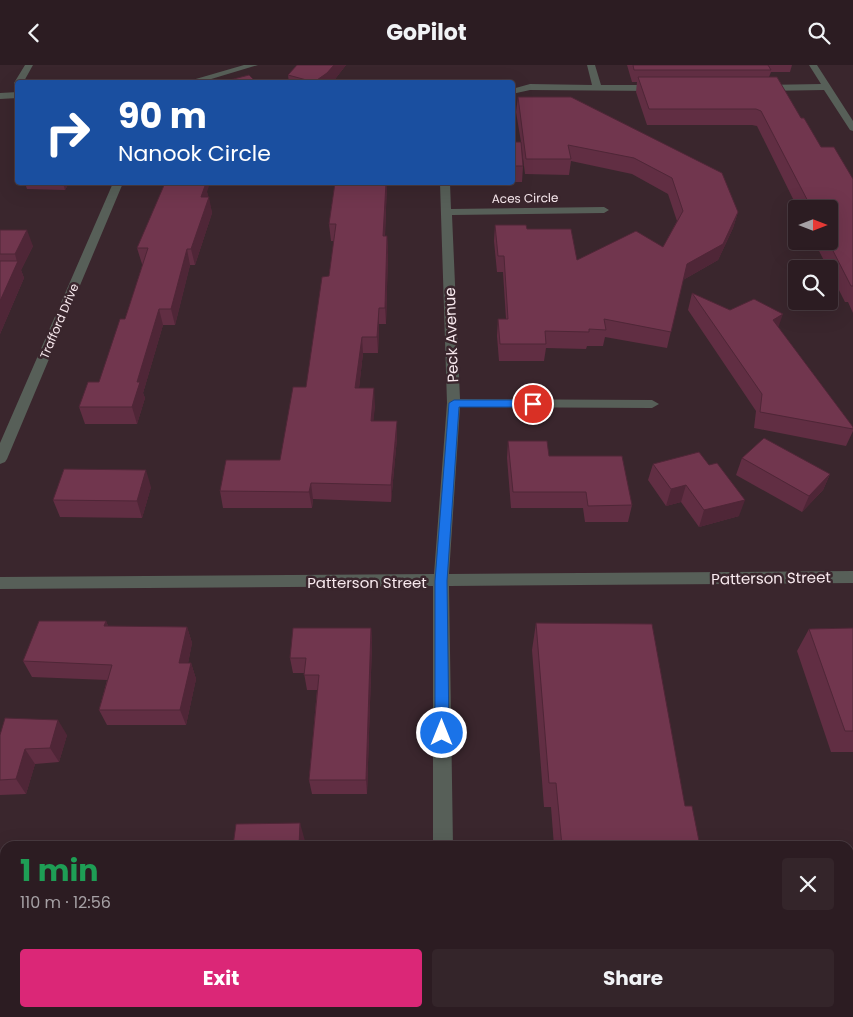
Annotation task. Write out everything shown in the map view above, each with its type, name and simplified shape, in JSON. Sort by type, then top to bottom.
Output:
[{"type":"street","points":[[20,80],[29,65]]},
{"type":"street","points":[[197,80],[254,65]]},
{"type":"street","points":[[591,65],[597,88]]},
{"type":"street","points":[[813,65],[853,128]]},
{"type":"street","points":[[515,92],[530,87],[667,88]]},
{"type":"street","points":[[757,88],[826,87]]},
{"type":"street","name":"Trafford Drive","points":[[0,459],[117,185]]},
{"type":"street","name":"Peck Avenue","points":[[443,841],[441,581],[454,403],[445,185]]},
{"type":"street","name":"Aces Circle","points":[[447,212],[604,209]]},
{"type":"street","points":[[454,403],[652,405]]},
{"type":"street","name":"Patterson Street","points":[[0,583],[853,577]]},
{"type":"building","points":[[297,65],[334,65],[317,80],[307,80],[288,75]]},
{"type":"building","points":[[633,65],[768,65],[771,70],[634,70]]},
{"type":"building","points":[[249,75],[254,80],[230,80]]},
{"type":"building","points":[[638,77],[777,77],[821,147],[834,147],[853,179],[853,286],[851,286],[833,250],[838,250],[838,200],[807,200],[761,111],[756,109],[649,109]]},
{"type":"building","points":[[518,97],[571,97],[722,173],[738,212],[723,244],[687,264],[671,332],[604,319],[606,330],[589,329],[589,332],[545,331],[546,344],[500,344],[498,319],[508,319],[504,256],[498,256],[495,225],[526,225],[527,229],[571,229],[577,260],[636,231],[663,247],[683,211],[672,178],[634,158],[568,145],[571,159],[526,159]]},
{"type":"building","points":[[515,142],[521,142],[523,166],[515,166]]},
{"type":"building","points":[[164,185],[205,185],[201,197],[209,197],[191,249],[187,249],[171,309],[159,309],[137,382],[140,382],[132,407],[79,407],[88,382],[99,382],[120,319],[125,319],[148,248],[137,248]]},
{"type":"building","points":[[335,185],[386,185],[383,236],[387,236],[385,308],[379,308],[377,337],[362,337],[355,388],[374,388],[371,421],[397,421],[391,485],[311,483],[309,492],[220,491],[226,460],[280,460],[293,387],[306,387],[322,277],[329,276],[336,224],[329,224]]},
{"type":"building","points":[[0,230],[27,230],[15,254],[0,254]]},
{"type":"building","points":[[0,261],[18,261],[0,301]]},
{"type":"building","points":[[692,293],[730,310],[754,299],[783,314],[773,320],[853,429],[760,412],[762,394]]},
{"type":"building","points":[[764,438],[830,474],[809,496],[742,458]]},
{"type":"building","points":[[508,441],[547,441],[549,456],[622,456],[632,505],[588,506],[586,492],[513,492]]},
{"type":"building","points":[[699,452],[709,465],[717,463],[745,500],[704,510],[686,485],[671,489],[653,464]]},
{"type":"building","points":[[64,469],[146,470],[137,501],[53,500]]},
{"type":"building","points":[[39,621],[106,621],[104,626],[187,627],[179,663],[191,663],[180,710],[99,710],[112,665],[23,661]]},
{"type":"building","points":[[536,623],[652,624],[685,806],[692,806],[699,841],[562,841],[556,783],[549,783]]},
{"type":"building","points":[[293,628],[371,628],[366,780],[309,780],[319,675],[304,675],[306,658],[290,658]]},
{"type":"building","points":[[853,628],[853,731],[845,731],[809,629]]},
{"type":"building","points":[[5,718],[58,720],[50,748],[25,749],[16,779],[0,780],[0,735]]},
{"type":"building","points":[[300,823],[299,841],[234,841],[236,824]]},
{"type":"route","points":[[442,733],[441,581],[454,403],[533,404]]}]
